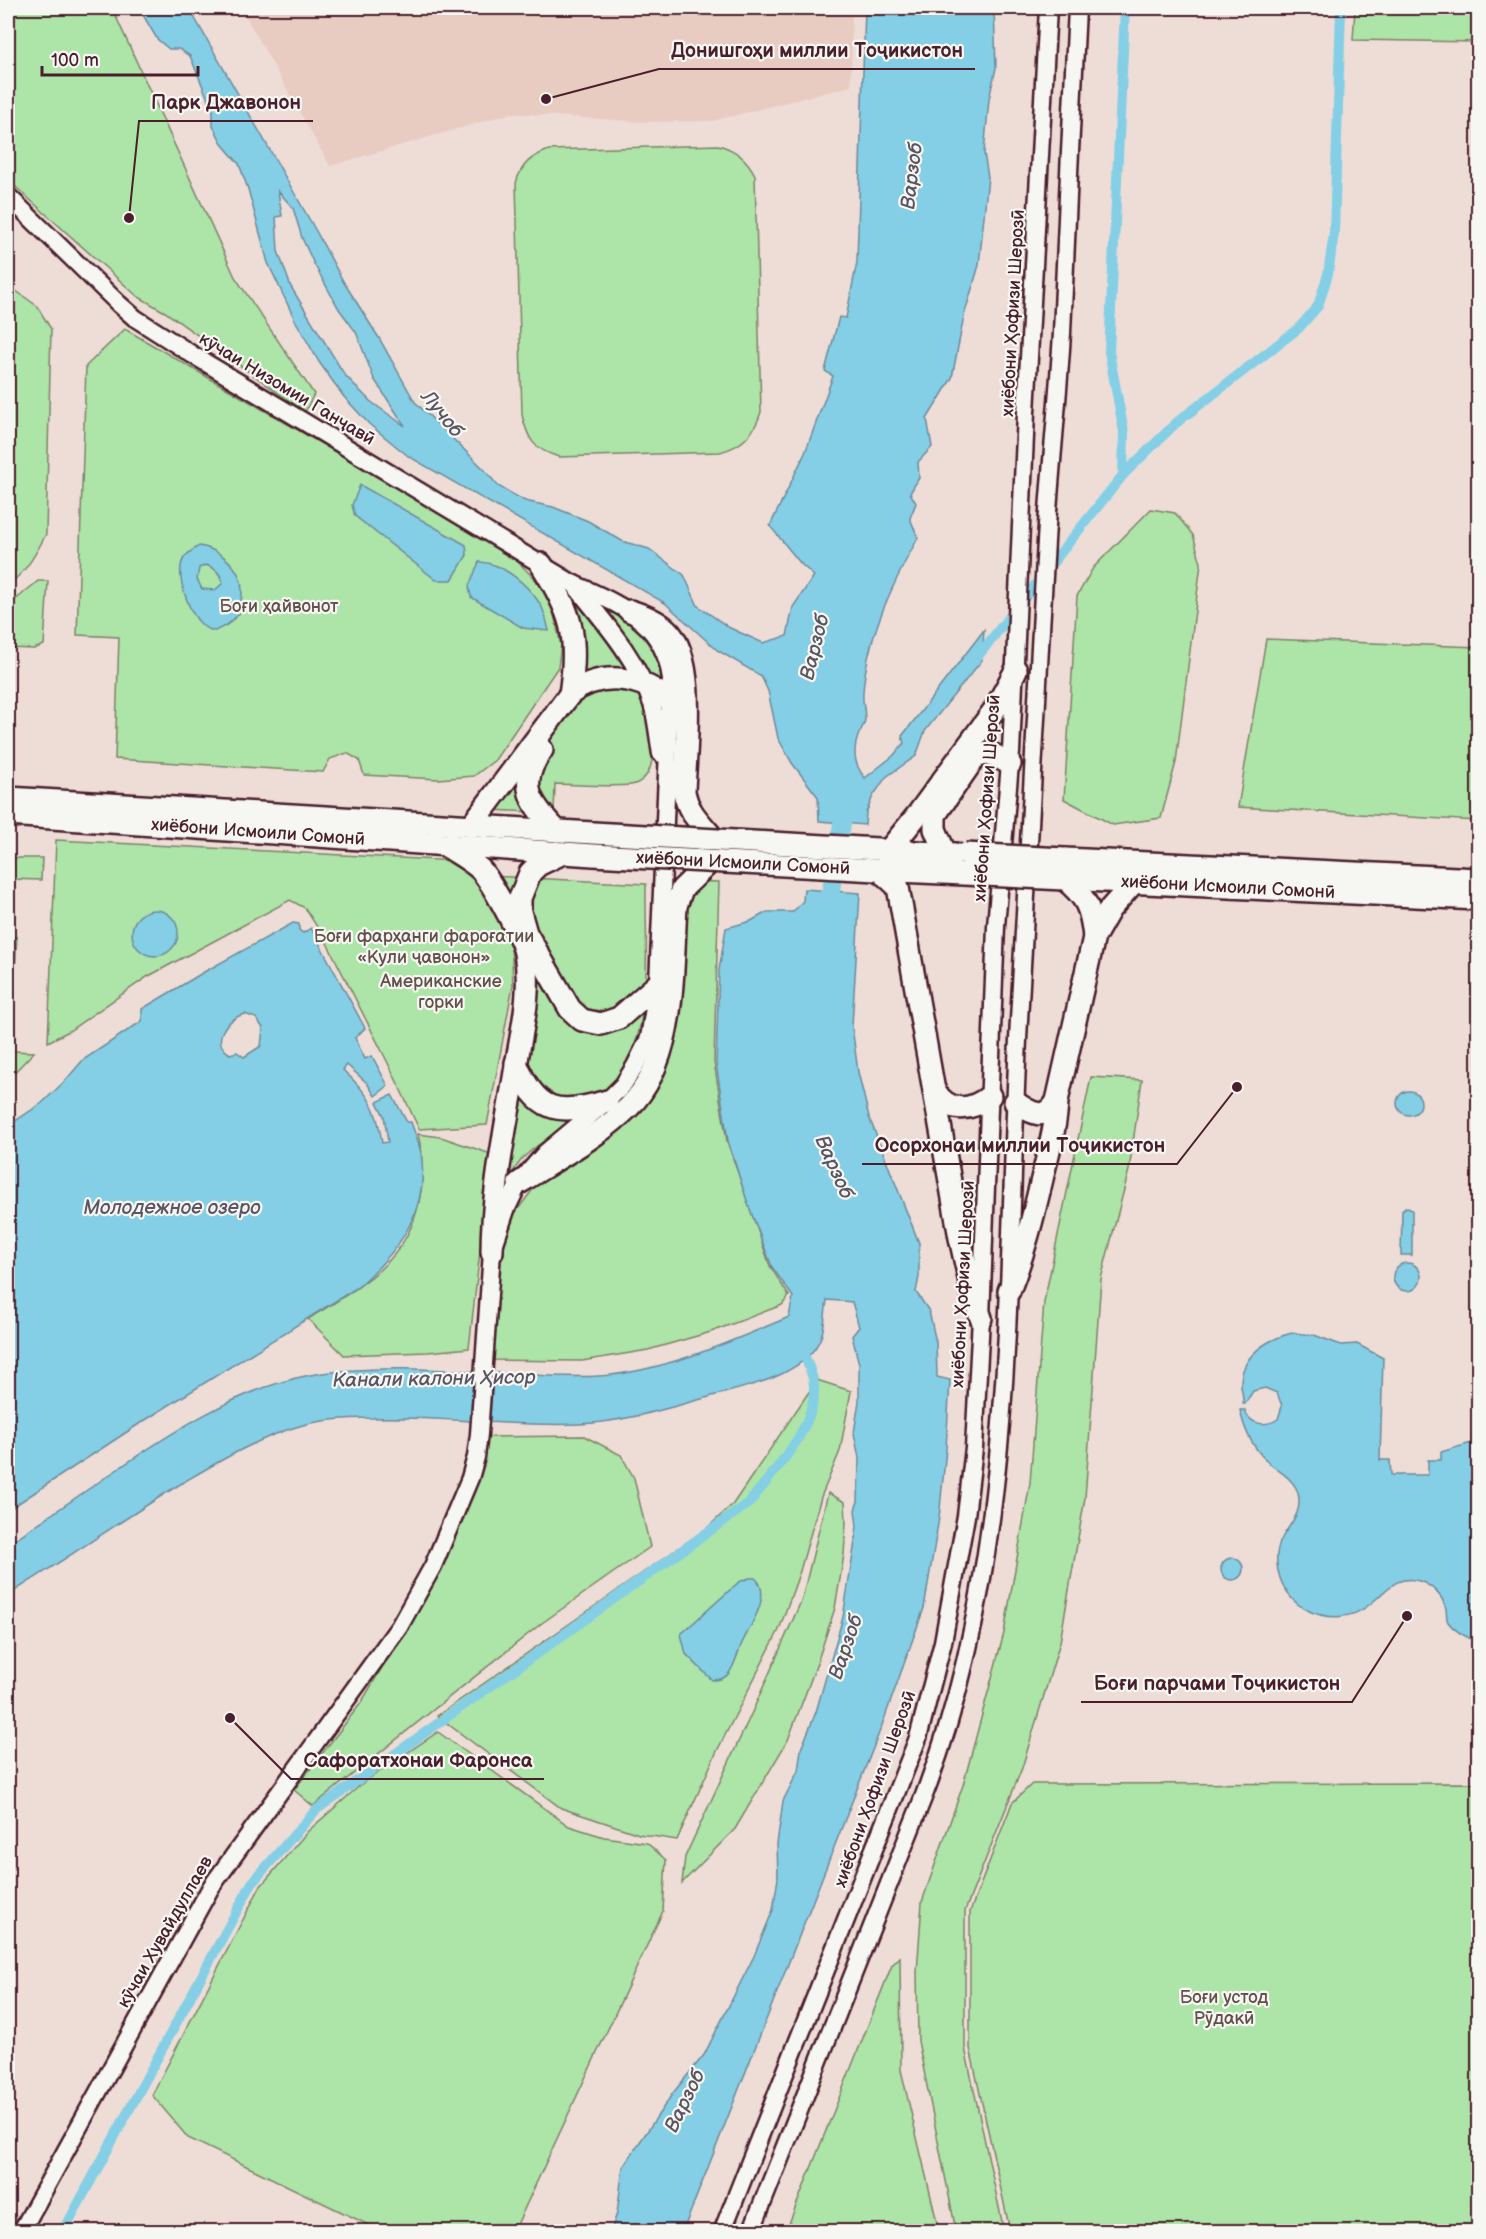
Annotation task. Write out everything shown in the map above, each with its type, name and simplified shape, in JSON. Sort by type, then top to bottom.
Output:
[{"type":"highway","points":[[541,564],[567,609],[573,633],[575,652],[570,694]]},
{"type":"highway","points":[[630,610],[650,618],[667,630],[678,643],[687,681],[685,799],[693,816],[714,839]]},
{"type":"highway","points":[[981,1318],[966,1269],[898,887],[890,879],[881,857],[918,814],[995,709],[1016,670]]},
{"type":"highway","points":[[471,826],[570,694],[581,686],[597,680],[613,678],[644,684],[662,704]]},
{"type":"highway","points":[[557,831],[535,807],[530,797],[528,783],[537,756],[573,708],[584,698],[598,691],[618,689],[634,692],[662,704]]},
{"type":"highway","points":[[958,860],[935,829],[935,815],[973,760],[981,753],[988,753],[1010,764]]},
{"type":"highway","name":"хиёбони Исмоили Сомонӣ","points":[[8,798],[714,839],[881,857],[918,872],[958,860]]},
{"type":"highway","name":"хиёбони Исмоили Сомонӣ","points":[[8,815],[446,846],[711,861],[881,857],[958,860],[1064,869],[1479,879]]},
{"type":"highway","points":[[446,846],[480,870],[510,917],[525,952],[528,989],[496,1186],[492,1221],[492,1252]]},
{"type":"highway","points":[[563,853],[538,865],[530,873],[520,898],[520,912],[526,933],[570,1009],[582,1020],[601,1024],[619,1018],[658,984]]},
{"type":"highway","points":[[519,1183],[580,1145],[630,1106],[644,1088],[668,1030],[676,906],[682,889],[711,861]]},
{"type":"highway","points":[[1064,869],[1090,912],[1094,937]]},
{"type":"highway","name":"хиёбони Исмоили Сомонӣ","points":[[1064,869],[1134,882],[1479,900]]},
{"type":"highway","points":[[898,887],[904,879],[918,872]]},
{"type":"highway","points":[[1009,1291],[1028,1235],[1054,1126],[1057,1101],[1094,937],[1110,909],[1134,882]]},
{"type":"highway","points":[[516,1063],[525,1084],[538,1098],[550,1106],[567,1110],[607,1101]]},
{"type":"highway","points":[[935,1091],[945,1103],[959,1107],[971,1107],[990,1096]]},
{"type":"highway","points":[[1015,1102],[1031,1112],[1042,1114],[1050,1111],[1057,1101]]},
{"type":"main road","name":"хиёбони Ҳофизи Шерозӣ","points":[[722,2232],[901,1784],[930,1698],[963,1538],[973,1461],[978,1373],[996,926],[1016,670],[1026,413],[1048,8]]},
{"type":"main road","points":[[751,2232],[932,1774],[954,1708],[973,1624],[995,1496],[1005,1375],[1015,1102],[1046,549],[1061,346],[1077,8]]},
{"type":"main road","name":"кӯчаи Низомии Ганҷавӣ","points":[[8,196],[135,318],[572,583]]},
{"type":"main road","points":[[1030,345],[1047,350],[1061,346]]},
{"type":"main road","points":[[1026,413],[1034,408],[1044,408],[1056,413]]},
{"type":"main road","points":[[572,583],[626,650],[644,684]]},
{"type":"main road","name":"кӯчаи Хувайдуллаев","points":[[21,2232],[211,1887],[399,1627],[433,1566],[470,1478],[476,1457],[492,1252],[506,1210],[519,1183],[545,1153],[623,1085],[648,1038],[658,984],[666,782],[662,704],[670,664],[651,630],[630,610],[572,583]]},
{"type":"main road","points":[[978,1373],[1005,1375]]},
{"type":"main road","points":[[781,2082],[807,2093]]},
{"type":"shaded area","points":[[241,8],[852,8],[851,86],[713,121],[643,122],[512,113],[330,166]]},
{"type":"green space","points":[[8,8],[112,8],[235,277],[314,394],[305,412],[165,312],[137,296],[8,180]]},
{"type":"green space","points":[[1355,8],[1478,8],[1478,42],[1353,40]]},
{"type":"green space","points":[[718,145],[740,156],[755,175],[761,412],[755,427],[741,443],[720,452],[559,457],[543,451],[529,437],[522,415],[516,183],[521,171],[532,158],[549,150]]},
{"type":"green space","points":[[8,285],[37,306],[51,329],[46,534],[30,562],[8,585]]},
{"type":"green space","name":"Боғи ҳайвонот","points":[[125,329],[510,554],[531,575],[550,598],[561,645],[558,667],[495,760],[474,776],[438,779],[364,775],[359,760],[347,753],[330,759],[323,772],[115,759],[119,637],[77,635],[86,366]]},
{"type":"green space","points":[[1151,509],[1175,513],[1193,535],[1201,563],[1176,762],[1161,818],[1113,825],[1064,799],[1077,596],[1093,568]]},
{"type":"green space","points":[[38,581],[48,581],[44,645],[34,649],[8,648],[8,606]]},
{"type":"green space","points":[[556,582],[590,614],[636,677],[583,680]]},
{"type":"green space","points":[[589,597],[634,621],[657,645],[666,691],[648,677]]},
{"type":"green space","points":[[1266,639],[1478,647],[1478,821],[1238,807]]},
{"type":"green space","points":[[604,684],[642,694],[651,729],[652,743],[650,768],[644,778],[629,785],[555,784],[554,813],[489,810],[576,698]]},
{"type":"green space","name":"Боғи фарҳанги фароғатии «Кули ҷавонон»","points":[[56,840],[475,862],[510,938],[512,959],[513,985],[487,1125],[419,1129],[325,939],[305,908],[290,900],[147,977],[69,1031],[48,1042]]},
{"type":"green space","points":[[8,858],[42,858],[41,880],[8,879]]},
{"type":"green space","points":[[490,876],[646,884],[646,979],[640,1027],[634,1049],[624,1069],[610,1087],[576,1119],[524,1157],[506,1183],[531,987]]},
{"type":"green space","points":[[690,881],[719,882],[714,1062],[727,1141],[770,1266],[789,1296],[782,1305],[711,1332],[648,1350],[582,1361],[488,1360],[500,1236],[543,1176],[646,1089],[677,906]]},
{"type":"green space","points":[[17,937],[10,1051],[34,1052],[8,1079],[8,939]]},
{"type":"green space","points":[[1091,1077],[1142,1080],[1129,1170],[1101,1279],[1085,1498],[1060,1642],[1022,1768],[965,1911],[965,2048],[1004,2231],[956,2231],[918,2041],[917,1972],[922,1902],[963,1785],[1004,1633],[1030,1483],[1044,1302]]},
{"type":"green space","points":[[418,1134],[441,1137],[491,1154],[469,1348],[344,1355],[308,1319],[369,1279],[399,1248],[411,1228],[418,1206],[422,1179]]},
{"type":"green space","points":[[817,1380],[851,1391],[840,1451],[821,1497],[800,1571],[779,1630],[717,1751],[677,1840],[639,1834],[561,1808],[437,1716],[707,1528],[733,1504]]},
{"type":"green space","points":[[584,1436],[621,1455],[634,1478],[650,1547],[542,1623],[313,1806],[294,1790],[361,1703],[409,1622],[482,1437]]},
{"type":"green space","points":[[828,1493],[845,1502],[844,1555],[835,1608],[816,1666],[788,1740],[735,1829],[682,1883],[685,1857],[802,1599]]},
{"type":"green space","points":[[438,1732],[569,1826],[604,1837],[647,1843],[666,1860],[663,1911],[514,2231],[381,2231],[188,2138],[152,2095],[260,1887],[308,1831],[364,1782]]},
{"type":"green space","name":"Боғи устод Рӯдакӣ","points":[[1478,1783],[1478,2231],[1010,2231],[970,2048],[970,1912],[1012,1803],[1032,1784]]},
{"type":"green space","points":[[900,1957],[901,2070],[939,2231],[786,2231],[892,1965]]},
{"type":"water","points":[[139,8],[189,8],[343,281],[415,402],[484,469],[498,486],[525,501],[553,507],[588,521],[622,541],[649,549],[684,575],[698,606],[730,628],[763,643],[787,636],[793,607],[814,576],[801,564],[770,526],[805,453],[833,376],[825,371],[839,317],[846,318],[857,262],[865,8],[994,8],[996,68],[989,99],[984,153],[988,177],[979,265],[964,316],[952,378],[927,419],[932,447],[918,462],[919,478],[910,493],[916,503],[910,518],[918,538],[882,612],[865,672],[863,699],[865,721],[856,742],[855,753],[858,768],[865,778],[893,756],[904,743],[902,736],[984,630],[982,660],[925,731],[916,756],[886,777],[873,796],[866,813],[865,825],[819,821],[818,797],[792,763],[778,738],[768,691],[761,676],[717,650],[665,603],[408,456],[369,424],[344,397],[319,362],[295,320],[268,263],[239,164],[223,145],[213,126],[213,111],[190,56],[179,49],[169,49],[157,39]],"holes":[[[278,191],[293,208],[302,238],[314,264],[339,309],[356,332],[374,379],[405,426],[370,401],[344,374],[291,287],[278,251],[276,217],[282,216]]]},
{"type":"water","points":[[360,485],[466,545],[467,555],[452,580],[436,580],[355,516],[352,505]]},
{"type":"water","points":[[199,546],[222,555],[234,567],[241,582],[239,614],[227,625],[215,631],[205,627],[192,612],[182,583],[181,565],[184,558]],"holes":[[[206,565],[219,574],[223,583],[215,590],[202,589],[197,579],[199,568]]]},
{"type":"water","points":[[479,562],[497,566],[521,582],[542,607],[549,631],[523,628],[471,597],[469,586]]},
{"type":"water","name":"Канали калони Ҳисор","points":[[804,889],[860,893],[852,1026],[858,1072],[869,1117],[919,1243],[919,1277],[916,1292],[929,1311],[936,1342],[937,1377],[950,1380],[939,1518],[924,1608],[881,1728],[683,2231],[611,2231],[617,2213],[623,2167],[673,2093],[704,2055],[754,1956],[773,1910],[778,1878],[777,1844],[783,1801],[798,1771],[801,1749],[816,1712],[843,1617],[857,1526],[855,1510],[858,1501],[859,1458],[854,1433],[859,1401],[859,1364],[852,1336],[859,1327],[852,1302],[827,1300],[821,1337],[814,1350],[791,1369],[745,1387],[649,1413],[597,1423],[554,1425],[398,1418],[346,1419],[311,1423],[273,1435],[215,1464],[164,1494],[8,1595],[8,1544],[182,1428],[231,1401],[283,1382],[332,1372],[380,1369],[453,1370],[562,1376],[599,1376],[623,1373],[647,1369],[696,1354],[789,1317],[793,1297],[772,1267],[748,1204],[728,1141],[716,1063],[719,970],[726,928],[751,921],[767,912],[793,912],[803,901]]},
{"type":"water","points":[[160,910],[172,916],[177,924],[177,942],[172,950],[164,955],[150,956],[142,953],[135,946],[132,928],[135,920],[142,913]]},
{"type":"water","name":"Молодежное озеро","points":[[293,923],[299,924],[299,930],[303,933],[311,928],[365,1028],[355,1038],[365,1059],[372,1056],[388,1086],[375,1096],[367,1083],[347,1065],[343,1070],[359,1086],[370,1102],[382,1143],[388,1142],[384,1116],[377,1102],[392,1095],[407,1122],[411,1122],[421,1153],[423,1174],[416,1211],[398,1244],[358,1287],[139,1424],[8,1510],[8,1126],[42,1103],[83,1060],[142,1021],[142,1009]],"holes":[[[245,1014],[256,1018],[263,1028],[261,1046],[244,1057],[237,1052],[230,1054],[224,1049],[221,1037],[232,1020]]]},
{"type":"water","points":[[1409,1091],[1418,1094],[1421,1103],[1418,1112],[1409,1115],[1400,1112],[1397,1103],[1400,1094]]},
{"type":"water","points":[[1405,1207],[1412,1210],[1412,1255],[1401,1255],[1402,1211]]},
{"type":"water","points":[[1407,1263],[1417,1267],[1421,1277],[1417,1287],[1407,1291],[1397,1287],[1393,1277],[1397,1267]]},
{"type":"water","points":[[1292,1333],[1314,1335],[1341,1345],[1357,1344],[1383,1358],[1380,1460],[1390,1460],[1391,1475],[1428,1475],[1428,1460],[1441,1460],[1441,1452],[1478,1441],[1478,1642],[1451,1626],[1447,1621],[1445,1604],[1440,1595],[1419,1581],[1397,1582],[1362,1610],[1338,1617],[1321,1615],[1305,1609],[1290,1596],[1284,1587],[1278,1568],[1278,1548],[1297,1512],[1298,1493],[1289,1479],[1257,1450],[1246,1431],[1240,1410],[1245,1410],[1250,1419],[1258,1423],[1273,1422],[1278,1419],[1282,1406],[1277,1393],[1265,1388],[1253,1391],[1243,1404],[1241,1381],[1246,1363],[1258,1349],[1274,1339]]},
{"type":"water","points":[[1232,1558],[1240,1561],[1243,1569],[1240,1577],[1232,1580],[1224,1577],[1221,1569],[1224,1561]]},
{"type":"water","points":[[755,1578],[760,1585],[762,1593],[758,1610],[729,1673],[722,1679],[712,1680],[686,1654],[681,1634],[739,1582]]},
{"type":"waterway","points":[[1123,475],[1124,432],[1109,352],[1125,8]]},
{"type":"waterway","points":[[974,661],[1123,475],[1176,423],[1299,328],[1318,306],[1328,274],[1334,233],[1341,8]]},
{"type":"waterway","name":"Варзоб","points":[[827,914],[843,818],[837,800]]},
{"type":"waterway","points":[[63,2232],[252,1883],[316,1810],[749,1503],[791,1449],[808,1418],[813,1402],[814,1382],[801,1347]]},
{"type":"place","name":"Донишгоҳи миллии Тоҷикистон","points":[[546,99]]},
{"type":"place","name":"Парк Джавонон","points":[[129,218]]},
{"type":"place","name":"Осорхонаи миллии Тоҷикистон","points":[[1237,1087]]},
{"type":"place","name":"Боғи парчами Тоҷикистон","points":[[1407,1616]]},
{"type":"place","name":"Сафоратхонаи Фаронса","points":[[230,1718]]},
{"type":"water label","name":"Лучоб","points":[[442,414]]},
{"type":"park label","name":"Американские горки","points":[[441,991]]}]
